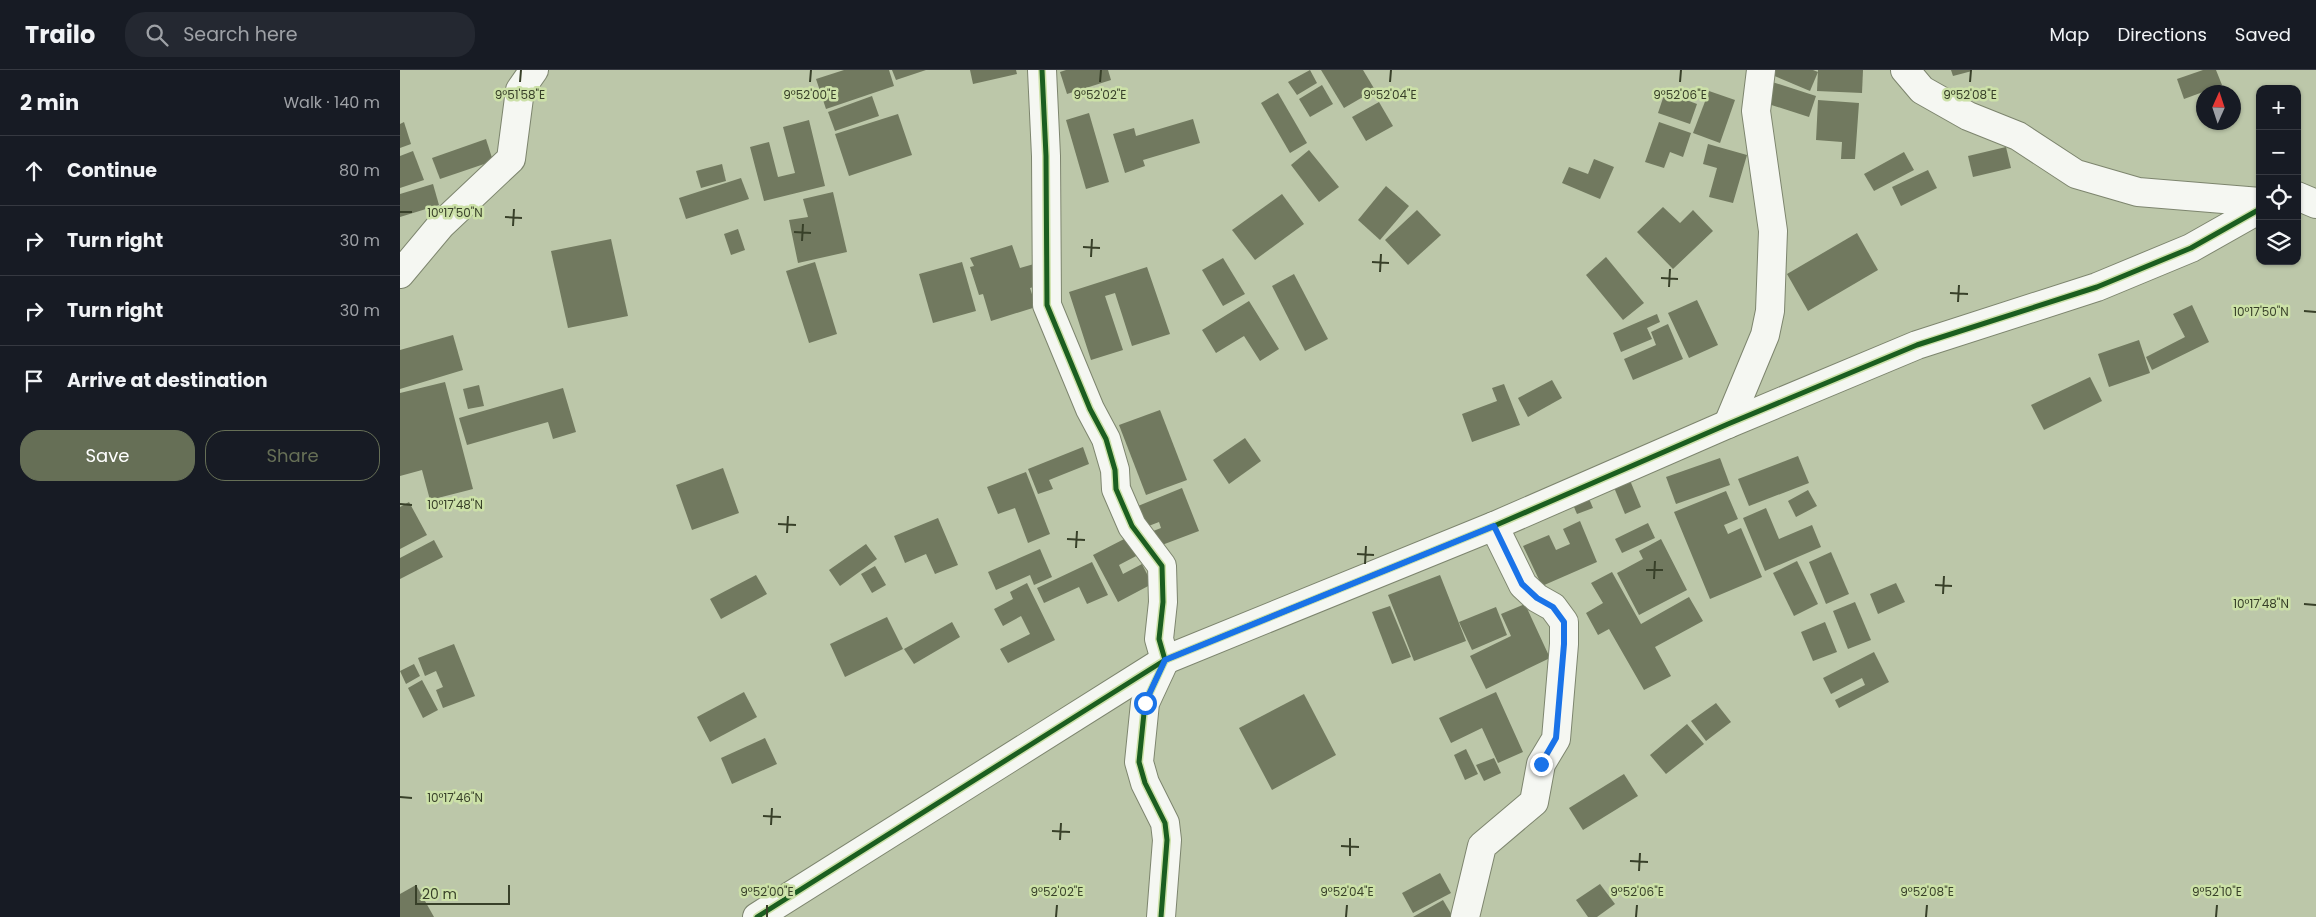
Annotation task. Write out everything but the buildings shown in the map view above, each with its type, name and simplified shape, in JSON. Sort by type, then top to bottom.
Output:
[{"type":"street","points":[[400,274],[441,225],[511,159],[520,90],[534,70]]},
{"type":"street","points":[[1042,70],[1046,156],[1047,304],[1090,409],[1106,439],[1115,470],[1116,489],[1132,526],[1162,566],[1163,602],[1159,639],[1165,660],[1145,703],[1138,762],[1145,783],[1165,823],[1167,840],[1161,917]]},
{"type":"street","points":[[1728,424],[1765,335],[1770,311],[1773,231],[1756,112],[1761,70]]},
{"type":"street","points":[[1905,70],[1922,90],[1968,116],[2018,136],[2076,174],[2138,192],[2256,202]]},
{"type":"street","points":[[2301,193],[2316,187]]},
{"type":"street","points":[[2301,197],[2316,204]]},
{"type":"street","points":[[757,917],[1165,660],[1494,526],[1728,424],[1916,345],[2098,287],[2191,248],[2256,211]]},
{"type":"street","points":[[1465,917],[1482,846],[1534,802],[1541,764],[1556,738],[1564,644],[1564,622],[1553,607],[1537,598],[1522,584],[1494,526]]},
{"type":"cycle path","points":[[1042,70],[1046,156],[1047,305],[1090,409],[1106,439],[1115,470],[1116,489],[1132,526],[1162,566],[1163,602],[1159,639],[1165,660],[1145,703],[1139,762],[1145,783],[1165,823],[1167,840],[1161,917]]},
{"type":"cycle path","points":[[757,917],[1165,660],[1494,526],[1728,424],[1917,345],[2097,287],[2191,248],[2256,211]]},
{"type":"route","points":[[1145,703],[1165,660],[1494,526],[1522,584],[1537,598],[1553,607],[1564,622],[1564,644],[1556,738],[1541,764]]}]
